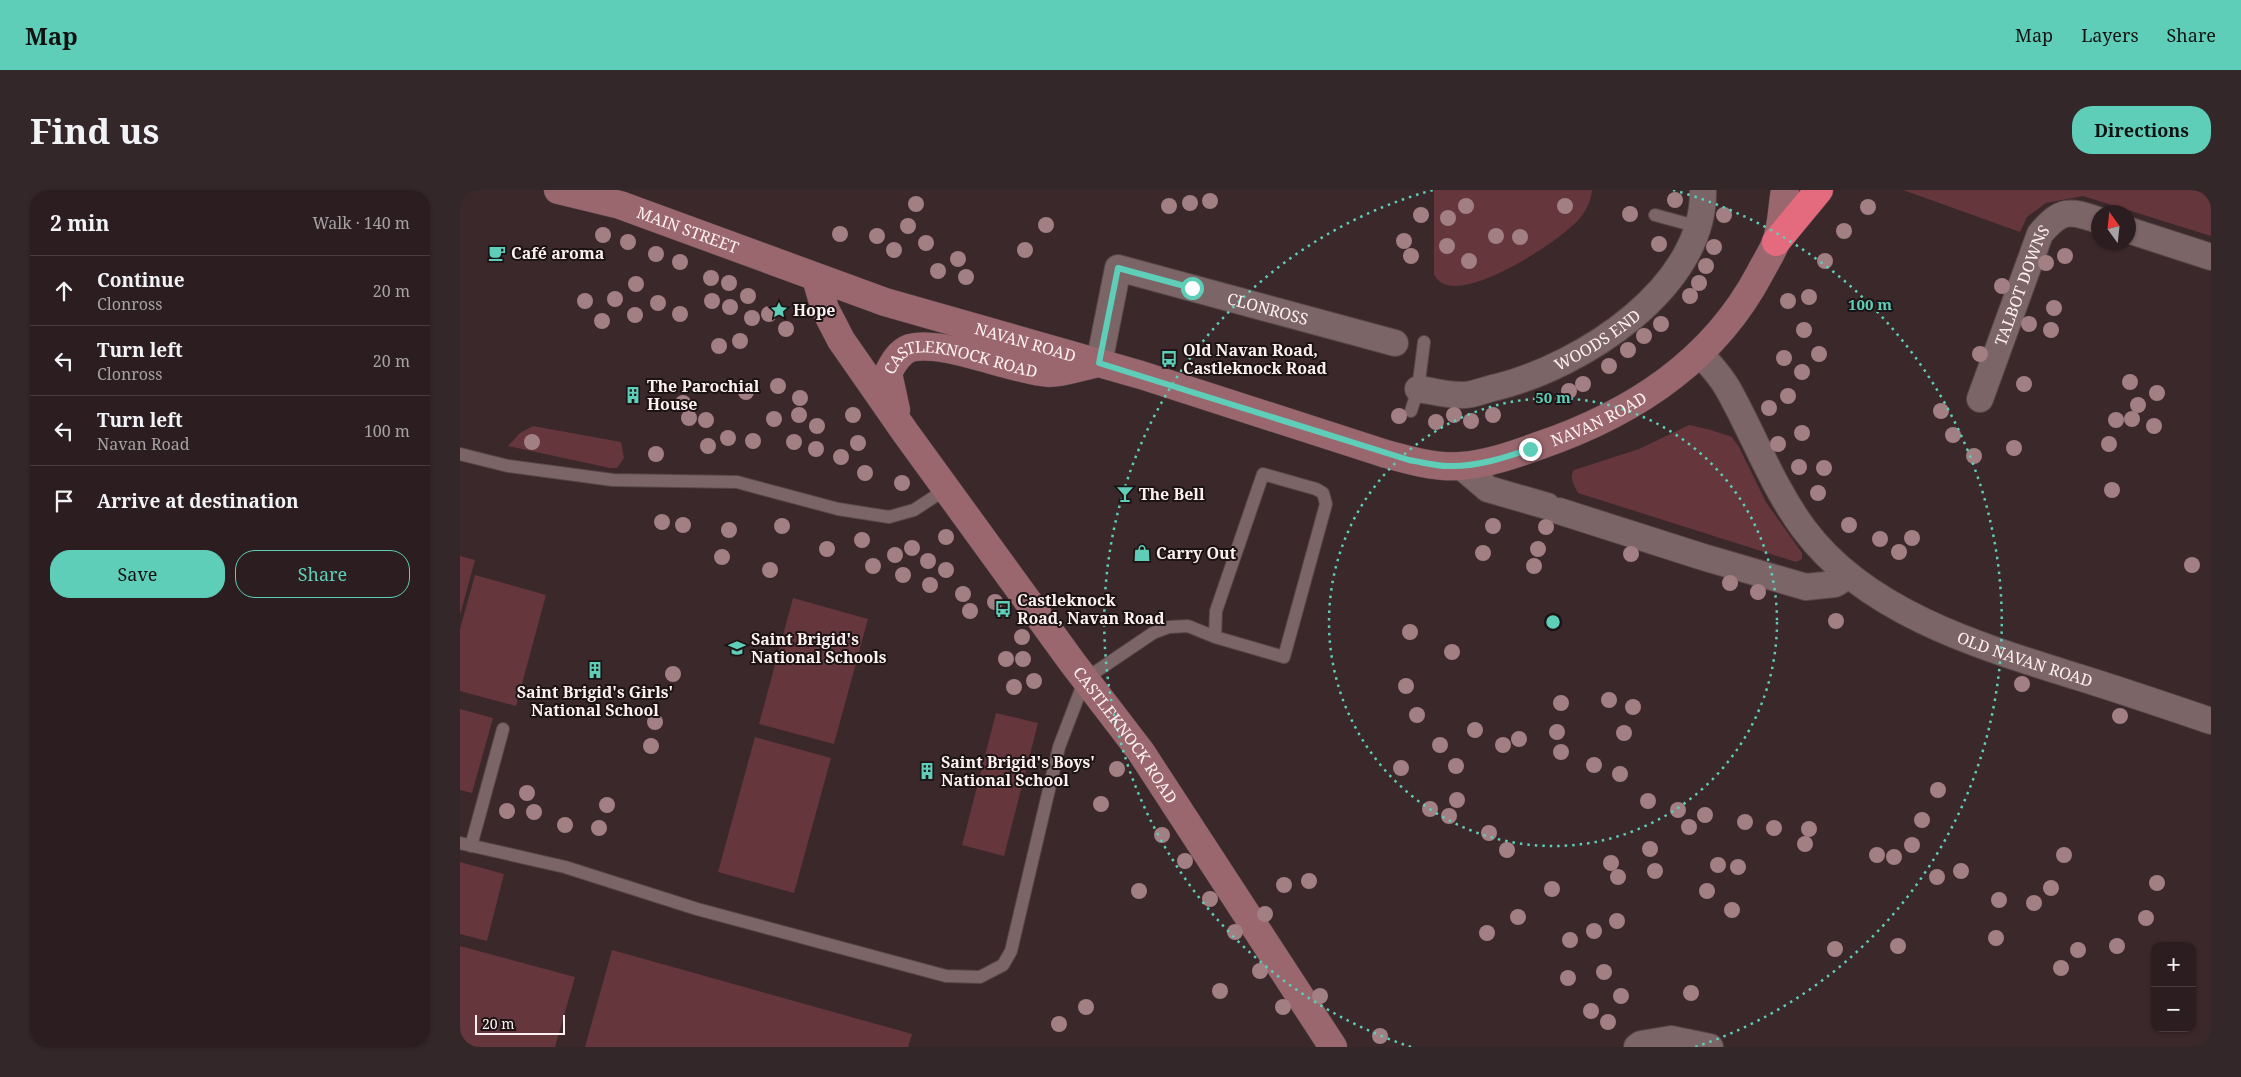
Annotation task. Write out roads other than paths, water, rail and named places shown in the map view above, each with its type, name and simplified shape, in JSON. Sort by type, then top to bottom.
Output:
[{"type":"highway","points":[[1776,242],[1819,190]]},
{"type":"main road","name":"MAIN STREET","points":[[558,190],[620,205],[816,278]]},
{"type":"main road","name":"NAVAN ROAD","points":[[816,278],[885,302],[1099,363],[1383,453],[1409,460],[1445,466],[1462,466],[1514,454],[1606,420],[1656,388],[1700,353],[1725,327],[1749,292],[1776,242],[1784,190]]},
{"type":"main road","name":"CASTLEKNOCK ROAD","points":[[816,278],[825,309],[841,340],[946,489],[1085,679],[1141,752],[1333,1047]]},
{"type":"main road","name":"CASTLEKNOCK ROAD","points":[[905,432],[893,404],[888,373],[900,354],[909,348],[942,349],[1050,373],[1099,363]]},
{"type":"street","name":"WOODS END","points":[[1415,400],[1464,395],[1522,380],[1582,352],[1632,316],[1668,282],[1687,253],[1699,227],[1704,208],[1703,190]]},
{"type":"street","name":"TALBOT DOWNS","points":[[1980,399],[2040,234],[2058,216],[2074,212],[2091,218]]},
{"type":"street","points":[[2136,233],[2211,257]]},
{"type":"street","name":"CLONROSS","points":[[1099,363],[1118,268],[1395,343]]},
{"type":"street","name":"OLD NAVAN ROAD","points":[[1700,353],[1728,388],[1782,498],[1804,530],[1848,576],[1925,622],[1991,650],[2211,721]]},
{"type":"street","points":[[1462,466],[1488,489],[1703,557],[1806,587],[1835,584],[1848,576]]},
{"type":"street","points":[[1637,1047],[1641,1044],[1671,1038],[1710,1047]]},
{"type":"lane","points":[[1655,215],[1699,227]]},
{"type":"lane","points":[[1415,400],[1424,342]]},
{"type":"lane","points":[[460,454],[508,466],[613,480],[738,482],[838,509],[889,517],[914,510],[946,489]]},
{"type":"lane","points":[[503,729],[466,844],[565,867],[697,909],[946,976],[980,977],[1003,965],[1011,951],[1059,747],[1085,679],[1153,633],[1169,627],[1188,626],[1215,637],[1284,657],[1326,504],[1322,493],[1263,474],[1216,611],[1215,637]]},
{"type":"place","name":"Café aroma","points":[[497,253]]},
{"type":"place","name":"Hope","points":[[779,310]]},
{"type":"place","name":"Old Navan Road, Castleknock Road","points":[[1169,359]]},
{"type":"place","name":"The Parochial House","points":[[633,395]]},
{"type":"place","name":"The Bell","points":[[1125,494]]},
{"type":"place","name":"Carry Out","points":[[1142,553]]},
{"type":"place","name":"Castleknock Road, Navan Road","points":[[1003,609]]},
{"type":"place","name":"Saint Brigid's National Schools","points":[[737,648]]},
{"type":"place","name":"Saint Brigid's Girls' National School","points":[[595,670]]},
{"type":"place","name":"Saint Brigid's Boys' National School","points":[[927,771]]}]
